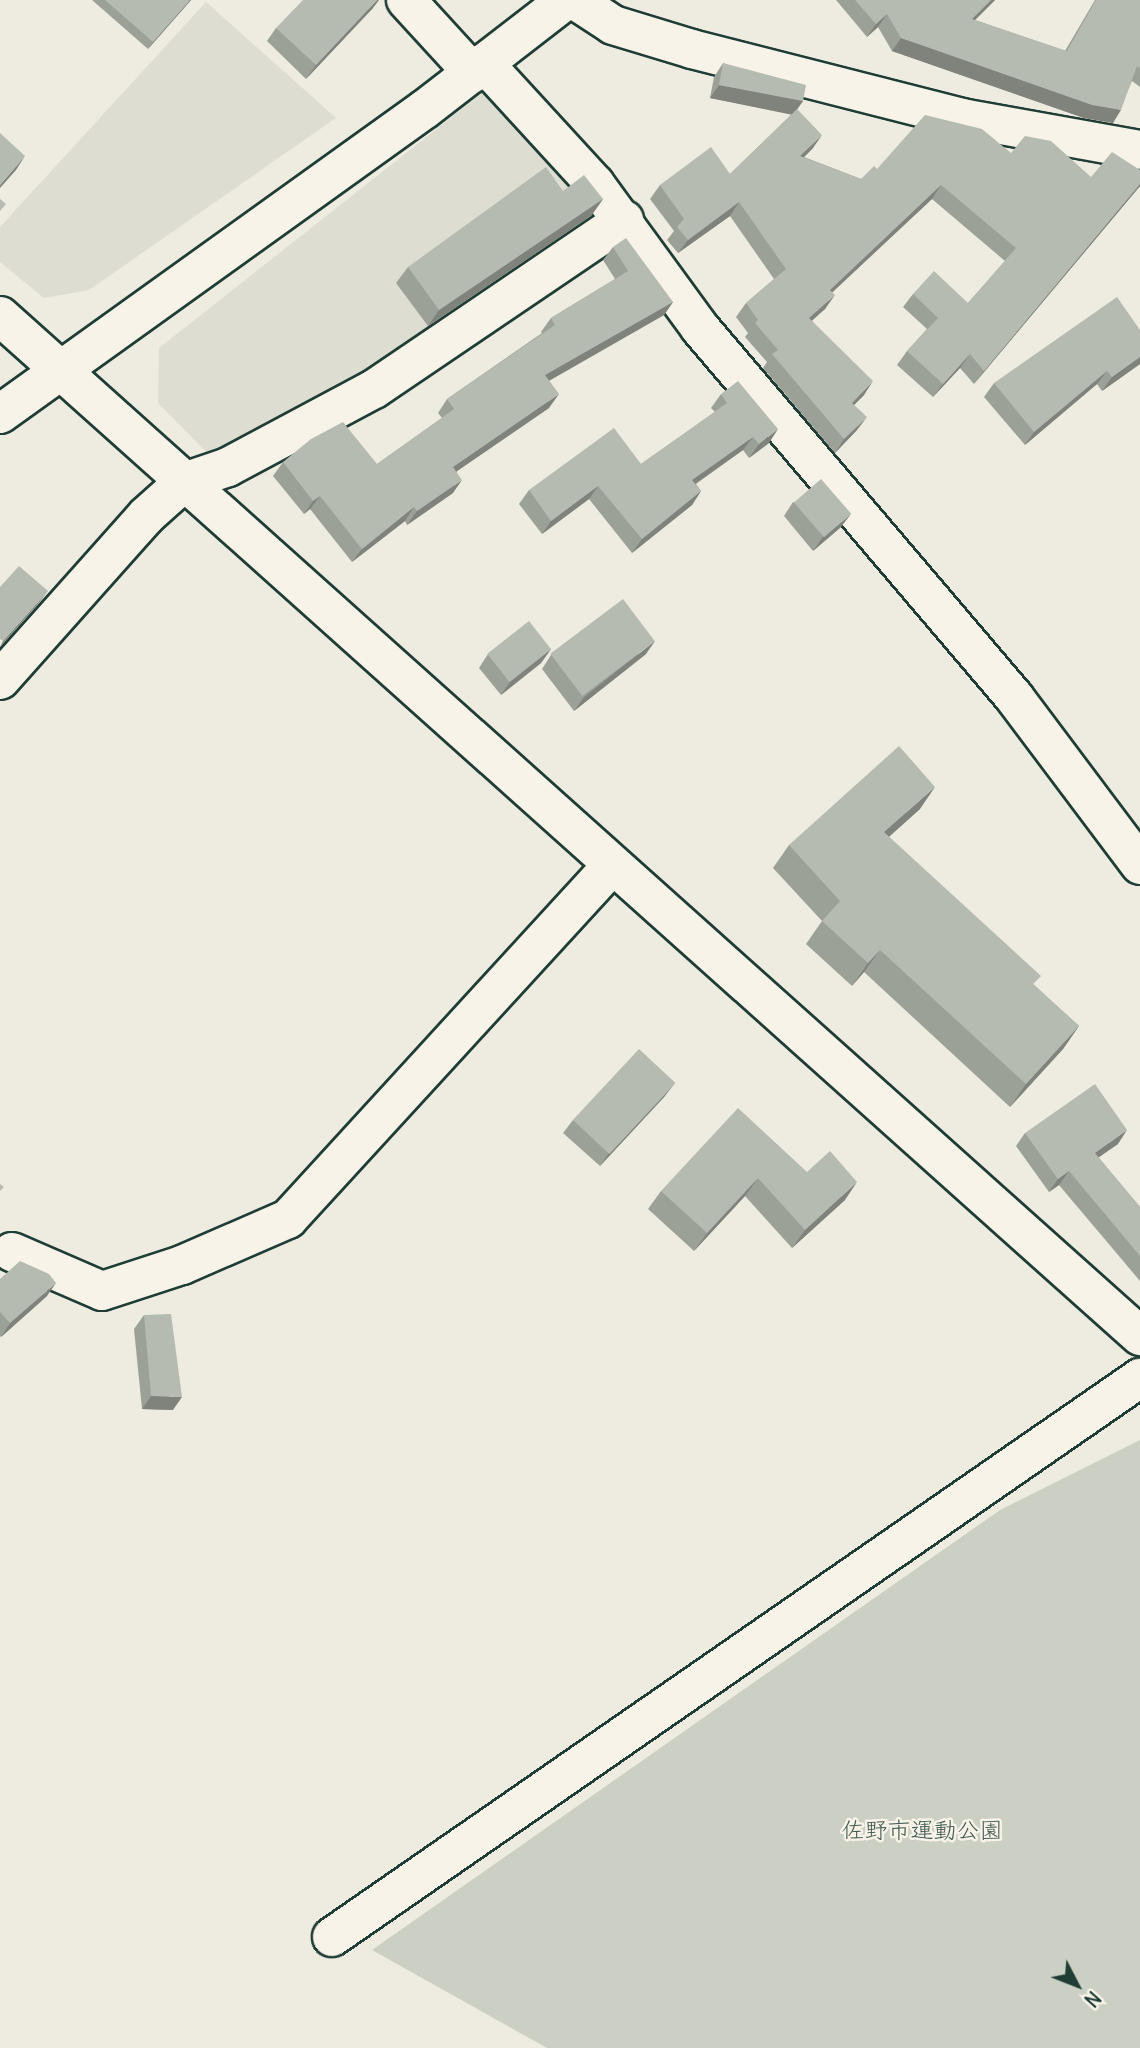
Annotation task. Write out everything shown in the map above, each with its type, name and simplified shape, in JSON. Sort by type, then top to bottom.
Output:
[{"type":"street","points":[[406,0],[478,68],[624,220],[700,328],[1014,697],[1140,865]]},
{"type":"street","points":[[0,414],[478,68],[566,0]]},
{"type":"street","points":[[575,0],[613,25],[692,49],[962,118],[1140,150]]},
{"type":"street","points":[[0,680],[146,516],[184,482],[228,467],[373,389],[624,220]]},
{"type":"street","points":[[0,316],[611,867],[1140,1336]]},
{"type":"street","points":[[12,1252],[102,1291],[182,1265],[288,1219],[611,867]]},
{"type":"street","points":[[331,1937],[1140,1378]]},
{"type":"shaded area","points":[[206,2],[336,118],[89,290],[44,298],[0,262],[0,227]]},
{"type":"shaded area","points":[[491,86],[605,216],[419,345],[215,461],[158,403],[159,348]]},
{"type":"green space","name":"佐野市運動公園","points":[[1140,1440],[1140,2048],[547,2048],[372,1950],[1000,1510]]},
{"type":"building","points":[[105,0],[190,0],[153,42]]},
{"type":"building","points":[[303,0],[377,0],[316,65],[276,28]]},
{"type":"building","points":[[855,0],[991,0],[972,19],[1067,51],[1096,0],[1140,0],[1140,68],[1137,66],[1121,110],[1092,105],[901,38],[887,14],[876,24]]},
{"type":"building","points":[[723,63],[806,85],[803,101],[719,85]]},
{"type":"building","points":[[797,109],[822,135],[800,156],[861,179],[874,166],[877,169],[925,115],[982,129],[1011,153],[1025,136],[1051,141],[1091,177],[1112,152],[1140,170],[1140,184],[984,371],[970,354],[943,384],[907,351],[938,318],[913,294],[934,271],[968,303],[1016,248],[941,185],[830,290],[835,295],[809,318],[873,381],[852,403],[867,417],[844,439],[772,354],[778,350],[755,323],[758,320],[746,303],[786,269],[739,202],[688,240],[677,227],[684,219],[660,185],[711,147],[730,174]]},
{"type":"building","points":[[0,133],[25,156],[0,185]]},
{"type":"building","points":[[546,167],[563,191],[584,175],[603,199],[439,310],[408,267]]},
{"type":"building","points":[[0,199],[6,204],[0,211]]},
{"type":"building","points":[[626,238],[673,302],[545,375],[559,394],[453,467],[462,480],[417,511],[414,507],[362,549],[320,496],[313,501],[283,462],[311,439],[343,422],[377,464],[454,409],[447,399],[555,325],[551,318],[628,271],[613,247]]},
{"type":"building","points":[[1117,297],[1140,330],[1140,357],[1112,377],[1107,371],[1034,432],[994,383]]},
{"type":"building","points":[[738,381],[778,429],[759,444],[753,437],[692,480],[701,491],[642,539],[598,486],[551,521],[529,490],[614,428],[641,464],[727,403],[721,394]]},
{"type":"building","points":[[821,479],[851,514],[824,537],[794,503]]},
{"type":"building","points":[[19,566],[48,591],[3,641],[0,639],[0,587]]},
{"type":"building","points":[[623,599],[655,641],[582,696],[550,654]]},
{"type":"building","points":[[529,621],[551,649],[509,682],[487,654]]},
{"type":"building","points":[[899,746],[935,787],[884,832],[1041,976],[1033,984],[1079,1026],[1026,1084],[880,950],[868,963],[822,921],[840,901],[789,845]]},
{"type":"building","points":[[639,1049],[676,1083],[609,1154],[573,1120]]},
{"type":"building","points":[[1095,1084],[1127,1130],[1095,1153],[1140,1207],[1140,1256],[1069,1171],[1058,1179],[1025,1133]]},
{"type":"building","points":[[738,1108],[807,1172],[830,1151],[857,1182],[805,1230],[758,1178],[707,1233],[661,1191]]},
{"type":"building","points":[[20,1261],[49,1274],[56,1283],[10,1323],[0,1312],[0,1279]]},
{"type":"building","points":[[171,1314],[182,1397],[151,1396],[144,1315]]}]
